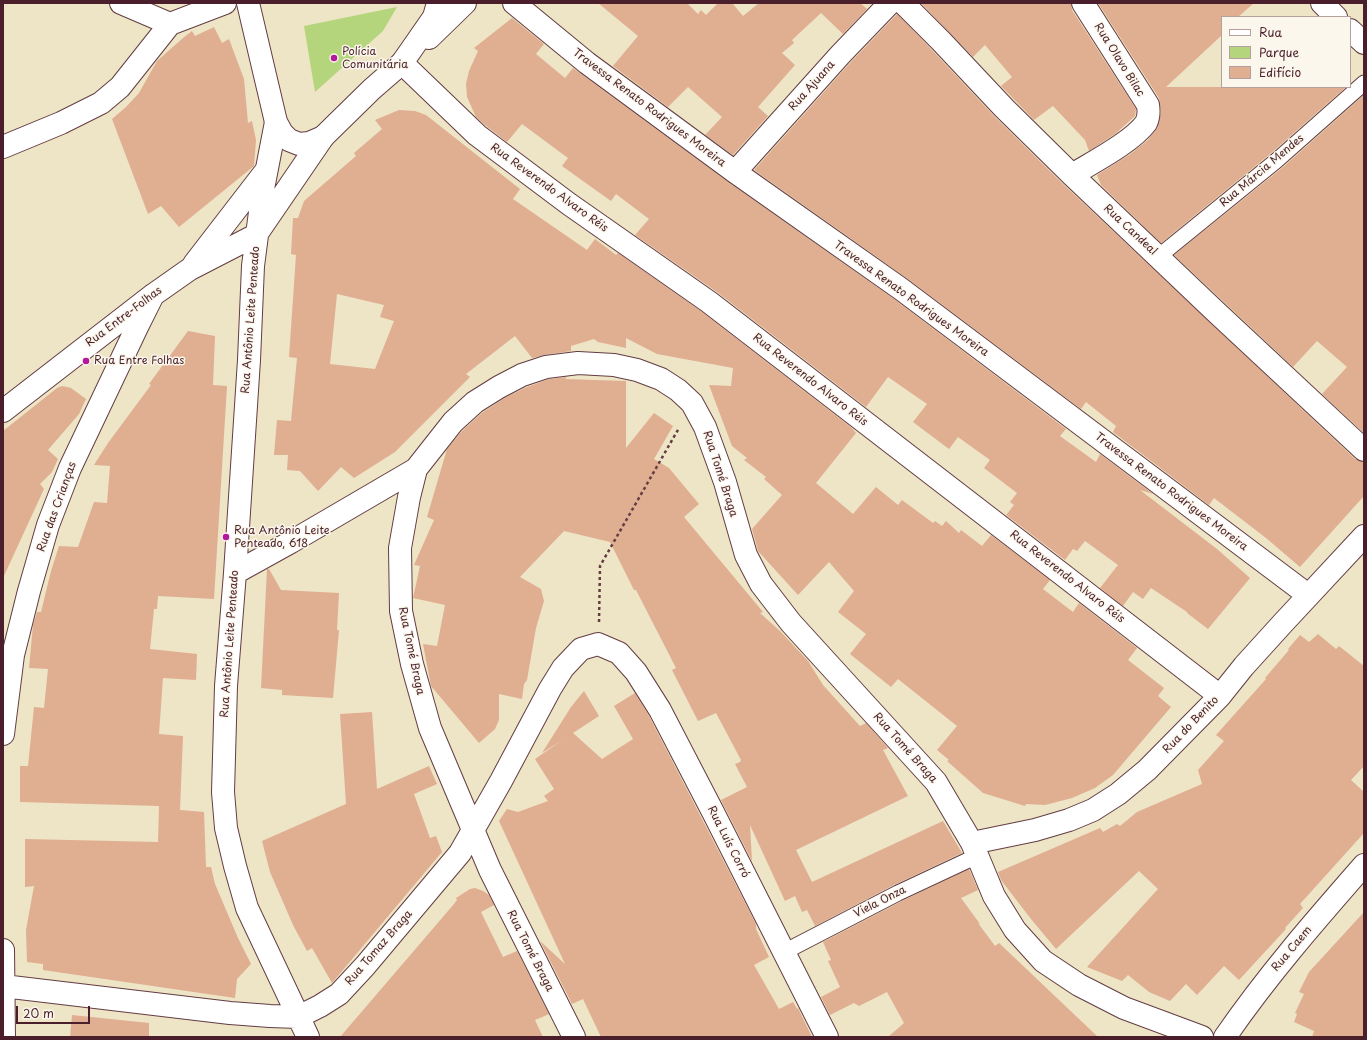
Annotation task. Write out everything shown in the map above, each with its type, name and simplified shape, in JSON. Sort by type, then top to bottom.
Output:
[{"type":"street","points":[[121,3],[170,24]]},
{"type":"street","points":[[3,147],[61,123],[101,103],[120,87],[170,24],[225,3]]},
{"type":"street","points":[[248,3],[276,122],[282,133],[289,140],[299,144],[309,143],[323,137]]},
{"type":"street","points":[[402,64],[434,17],[438,3]]},
{"type":"street","points":[[256,235],[323,137],[372,89],[402,64],[466,3]]},
{"type":"street","name":"Travessa Renato Rodrigues Moreira","points":[[514,3],[587,63],[735,172],[907,294],[1308,596]]},
{"type":"street","name":"Rua Ajuana","points":[[735,172],[840,55],[890,3]]},
{"type":"street","name":"Rua Candeal","points":[[903,3],[1004,108],[1072,175],[1364,450]]},
{"type":"street","name":"Rua Olavo Bilac","points":[[1072,175],[1130,139],[1146,123],[1149,116],[1148,105],[1083,3]]},
{"type":"street","points":[[1322,3],[1335,16]]},
{"type":"street","name":"Rua Reverendo Alvaro Réis","points":[[402,64],[477,135],[569,204],[709,302],[1220,696]]},
{"type":"street","name":"Rua Antônio Leite Penteado","points":[[276,122],[266,170],[253,266],[249,360],[226,686],[223,792],[226,828],[247,908],[308,1037]]},
{"type":"street","name":"Rua Entre-Folhas","points":[[190,269],[266,170]]},
{"type":"street","name":"Rua Entre-Folhas","points":[[3,411],[153,295],[190,269],[256,235]]},
{"type":"street","name":"Rua das Crianças","points":[[3,734],[13,655],[28,591],[48,525],[70,468],[136,327],[153,295]]},
{"type":"street","name":"Rua Tomé Braga","points":[[574,1037],[490,870],[430,728],[412,664],[401,610],[400,548],[409,497],[416,469],[453,422],[475,402],[499,387],[522,376],[546,366],[578,363],[614,365],[637,370],[661,379],[678,390],[692,403],[705,427],[725,482],[746,555],[761,584],[790,623],[936,782],[974,849],[997,902],[1015,930],[1043,961],[1080,985],[1124,1008],[1202,1037]]},
{"type":"street","points":[[235,573],[416,469]]},
{"type":"street","name":"Rua do Benito","points":[[974,849],[1069,820],[1093,810],[1118,794],[1147,770],[1220,696],[1244,666],[1364,536]]},
{"type":"street","name":"Rua Luís Corró","points":[[598,644],[620,653],[636,672],[660,710],[827,1037]]},
{"type":"street","name":"Rua Tomaz Braga","points":[[3,986],[230,1013],[298,1017],[320,1006],[339,994],[460,853],[563,668],[581,649],[598,644]]},
{"type":"street","name":"Rua Caem","points":[[1225,1037],[1251,999],[1286,955],[1364,865]]},
{"type":"street","points":[[3,950],[4,1037]]},
{"type":"lane","name":"Rua Márcia Mendes","points":[[1158,257],[1281,156],[1364,82]]},
{"type":"lane","name":"Viela Onza","points":[[784,952],[898,893],[974,849]]},
{"type":"path","points":[[598,644],[600,566],[682,423]]},
{"type":"green space","points":[[397,7],[383,31],[315,92],[304,26]]},
{"type":"building","points":[[598,3],[687,3],[698,14],[701,10],[706,15],[718,3],[732,3],[743,16],[759,3],[860,3],[867,9],[843,34],[821,13],[792,40],[794,43],[782,53],[795,65],[758,107],[768,116],[733,155],[705,135],[722,117],[688,87],[668,107],[613,66],[638,36]]},
{"type":"building","points":[[921,3],[1071,3],[1072,10],[1136,109],[1135,116],[1115,134],[1089,151],[1085,140],[1053,106],[1034,120],[1001,86],[1012,77],[985,45],[973,57]]},
{"type":"building","points":[[1098,3],[1254,3],[1239,16],[1221,16],[1221,36],[1166,87],[1345,88],[1270,154],[1161,243],[1101,185],[1097,175],[1129,155],[1148,140],[1157,128],[1161,112],[1159,98]]},
{"type":"building","points":[[897,14],[995,117],[1063,184],[1355,459],[1364,462],[1364,496],[1300,567],[1266,538],[1214,498],[1209,505],[1113,432],[1116,426],[1086,402],[1081,409],[908,279],[754,170],[849,64]]},
{"type":"building","points":[[512,18],[544,44],[536,54],[565,78],[573,68],[728,182],[894,299],[1066,429],[1060,436],[1096,462],[1100,454],[1153,494],[1140,490],[1217,549],[1250,578],[1208,629],[1187,612],[1151,588],[1143,599],[1133,592],[1123,606],[1100,588],[1118,565],[1085,541],[1077,551],[1073,549],[1065,560],[1006,515],[1014,505],[1010,502],[1017,493],[984,468],[990,460],[958,437],[949,449],[913,422],[927,404],[888,377],[866,407],[717,292],[635,235],[649,219],[616,194],[611,201],[562,166],[568,158],[522,124],[507,142],[476,117],[467,97],[466,84],[469,71],[478,51],[474,48]]},
{"type":"building","points":[[214,27],[222,43],[229,39],[244,79],[248,123],[252,121],[256,140],[254,166],[179,227],[161,206],[148,214],[112,119],[139,93],[157,61],[192,31],[195,36]]},
{"type":"building","points":[[1364,95],[1364,433],[1322,394],[1347,367],[1317,341],[1293,367],[1174,255],[1282,168]]},
{"type":"building","points":[[399,110],[415,111],[426,115],[520,189],[513,199],[587,250],[595,239],[616,255],[618,253],[702,312],[852,428],[856,433],[816,483],[853,514],[876,487],[898,505],[902,500],[933,523],[935,521],[942,526],[946,521],[959,533],[961,530],[982,546],[991,535],[1050,580],[1043,589],[1073,612],[1079,603],[1137,648],[1128,660],[1164,688],[1158,696],[1171,707],[1113,775],[1095,788],[1072,798],[1045,805],[1026,804],[1025,806],[983,793],[947,761],[949,760],[937,750],[957,726],[898,679],[891,687],[850,654],[866,634],[838,612],[854,591],[829,562],[798,595],[758,551],[752,529],[782,495],[764,479],[766,477],[744,460],[747,458],[732,446],[709,385],[731,386],[733,368],[657,354],[626,338],[626,348],[598,342],[594,339],[571,346],[571,351],[532,358],[515,336],[466,374],[470,377],[395,452],[354,478],[341,467],[318,491],[300,471],[287,470],[288,455],[274,455],[277,420],[291,421],[297,358],[289,357],[296,255],[291,254],[293,218],[298,218],[304,201],[356,156],[354,153],[382,129],[375,120]],"holes":[[[337,294],[384,305],[380,317],[394,321],[375,369],[330,364]]]},
{"type":"building","points":[[188,331],[215,336],[213,385],[227,386],[214,599],[158,596],[157,609],[154,609],[150,649],[197,654],[196,680],[163,678],[159,734],[183,736],[180,810],[204,812],[206,867],[211,867],[215,884],[251,964],[237,979],[235,998],[43,970],[43,964],[27,962],[26,930],[34,886],[25,887],[25,839],[158,842],[159,806],[20,802],[20,766],[28,766],[34,707],[44,708],[48,669],[29,668],[33,625],[37,612],[41,612],[59,546],[78,547],[94,502],[107,503],[110,466],[94,465],[108,443],[151,385],[149,384]]},
{"type":"building","points":[[567,377],[565,379],[626,381],[626,448],[654,413],[673,426],[654,459],[669,468],[699,504],[684,517],[763,612],[760,613],[781,632],[808,661],[823,685],[860,726],[866,723],[888,748],[883,750],[908,796],[796,850],[812,882],[943,821],[962,853],[894,885],[815,926],[807,910],[802,912],[795,896],[785,901],[750,825],[752,861],[721,800],[747,787],[735,764],[741,760],[716,713],[698,721],[672,670],[676,668],[610,542],[564,531],[520,577],[541,589],[544,601],[536,628],[527,680],[524,684],[522,699],[499,694],[499,720],[495,729],[479,743],[431,686],[423,644],[437,646],[445,605],[413,598],[420,566],[414,565],[434,520],[427,517],[447,449],[462,431],[483,412],[506,397],[549,379]]},
{"type":"building","points":[[62,386],[71,388],[86,399],[79,414],[48,450],[58,459],[52,472],[40,484],[44,489],[3,578],[3,431],[57,388]]},
{"type":"building","points":[[267,569],[269,569],[281,590],[339,593],[337,630],[339,630],[333,698],[282,695],[282,690],[261,688]]},
{"type":"building","points":[[1318,634],[1336,649],[1339,646],[1364,666],[1364,766],[1351,780],[1364,792],[1364,833],[1300,904],[1303,908],[1285,928],[1286,929],[1239,980],[1224,966],[1197,995],[1186,984],[1170,1001],[1149,992],[1128,975],[1122,981],[1087,967],[1158,889],[1139,871],[1056,949],[1001,880],[998,872],[1100,828],[1103,832],[1117,824],[1120,826],[1137,812],[1202,784],[1198,770],[1224,741],[1216,735],[1266,679],[1265,678],[1300,635],[1309,642]]},
{"type":"building","points":[[584,691],[599,716],[573,733],[602,759],[633,739],[614,706],[635,693],[649,716],[756,924],[756,929],[769,957],[754,965],[779,1009],[793,1002],[797,1009],[798,1008],[812,1037],[601,1037],[583,999],[572,1004],[540,941],[565,964],[499,821],[507,809],[518,812],[548,801],[544,796],[554,789],[535,759],[564,739],[542,753],[571,707]]},
{"type":"building","points":[[372,712],[377,789],[429,766],[437,784],[414,794],[430,838],[436,836],[442,852],[332,983],[312,948],[307,951],[293,925],[270,872],[262,841],[346,804],[340,714]]},
{"type":"building","points":[[969,869],[978,890],[961,898],[995,946],[999,943],[1098,1037],[888,1037],[904,1023],[887,992],[859,1006],[854,1003],[830,1015],[821,997],[840,987],[828,961],[831,960],[823,942],[902,901]]},
{"type":"building","points":[[475,888],[489,895],[494,905],[481,912],[503,957],[517,951],[549,1014],[535,1020],[543,1037],[340,1037],[454,904],[457,900],[456,898],[470,889]]},
{"type":"building","points":[[1364,912],[1364,1037],[1312,1037],[1314,1031],[1294,1022],[1297,1014],[1295,1013],[1304,994],[1299,992],[1309,972]]},
{"type":"building","points":[[72,1015],[149,1023],[149,1037],[70,1037]]},
{"type":"place","name":"Polícia Comunitária","points":[[334,58]]},
{"type":"place","name":"Rua Entre Folhas","points":[[86,361]]},
{"type":"place","name":"Rua Antônio Leite Penteado, 618","points":[[226,537]]}]
